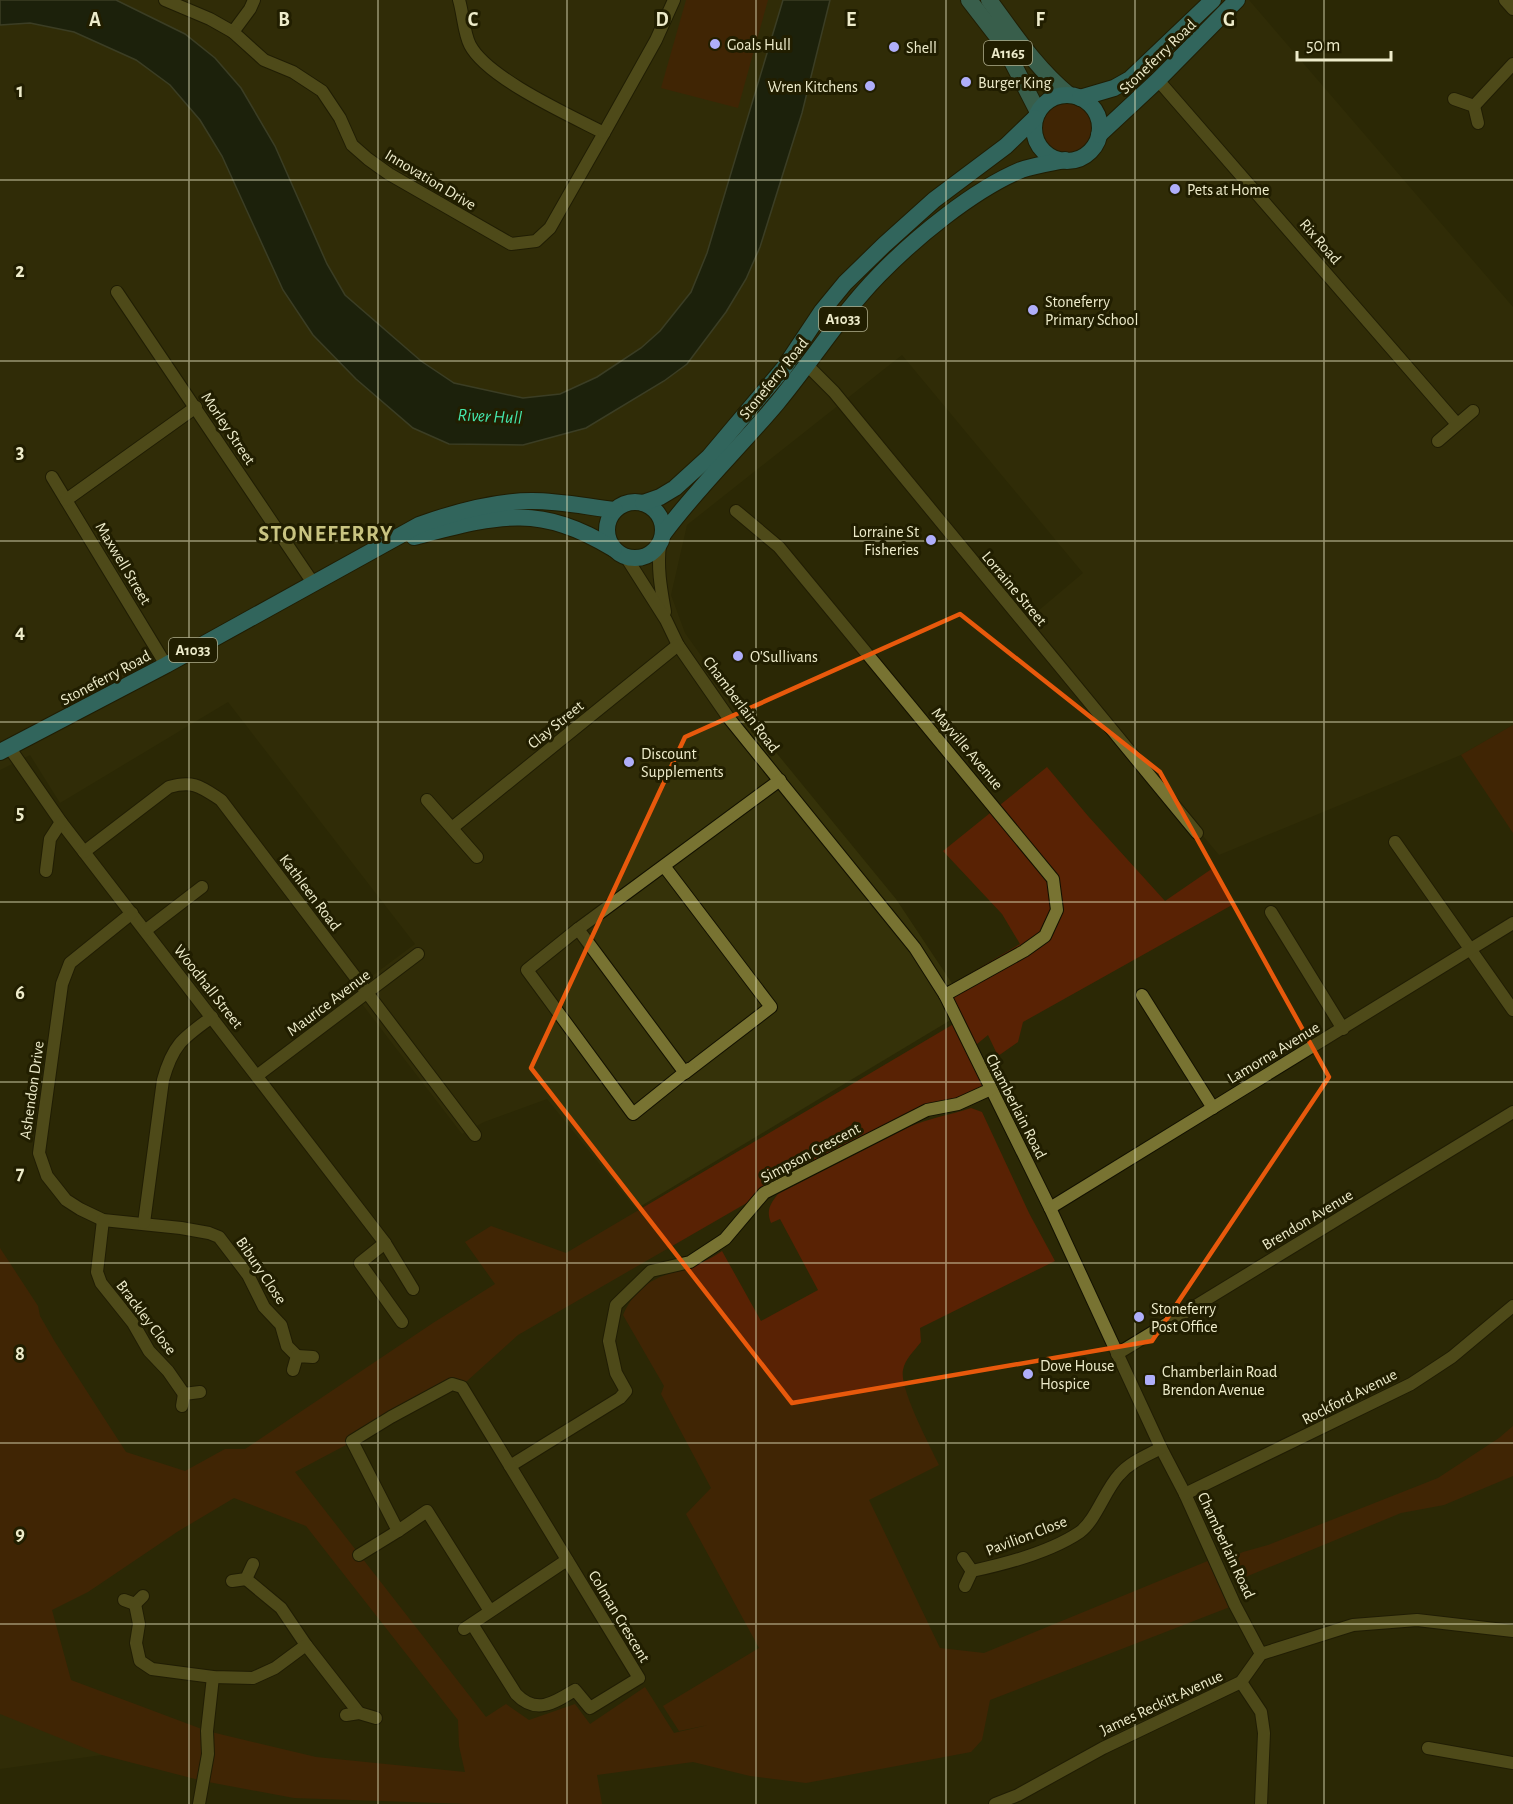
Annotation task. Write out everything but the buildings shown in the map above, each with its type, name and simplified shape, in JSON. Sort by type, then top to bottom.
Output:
[{"type":"highway","name":"Stoneferry Road","points":[[1075,97],[1114,88],[1130,79],[1213,0]]},
{"type":"highway","name":"Stoneferry Road","points":[[1099,135],[1158,80],[1237,0]]},
{"type":"highway","points":[[1075,97],[1089,104],[1096,113],[1099,135],[1089,152],[1082,157],[1065,160],[1047,154],[1040,147],[1035,138],[1037,115],[1051,99],[1075,97]]},
{"type":"highway","name":"Stoneferry Road","points":[[643,503],[675,488],[709,457],[784,368],[822,311],[845,283],[934,200],[1006,146],[1037,115]]},
{"type":"highway","name":"Stoneferry Road","points":[[662,539],[685,507],[742,445],[879,275],[947,215],[1000,180],[1038,165],[1065,160]]},
{"type":"highway","name":"Stoneferry Road","points":[[5,749],[166,665],[419,525],[503,502],[549,501],[615,510]]},
{"type":"highway","points":[[628,503],[643,503],[652,507],[659,514],[663,523],[662,539],[653,552],[635,559],[620,553],[609,542],[607,525],[615,510],[628,503]]},
{"type":"highway","name":"Stoneferry Road","points":[[384,545],[470,523],[531,516],[584,532],[620,553]]},
{"type":"main road","name":"A1165","points":[[969,0],[1003,44],[1037,115]]},
{"type":"main road","name":"A1165","points":[[989,0],[1050,80],[1075,97]]},
{"type":"street","name":"Innovation Drive","points":[[165,0],[210,19],[233,32],[264,60],[293,72],[322,91],[340,118],[352,145],[368,159],[389,174],[511,244],[536,241],[550,228],[656,40],[674,0]]},
{"type":"street","points":[[233,32],[254,0]]},
{"type":"street","points":[[459,0],[469,44],[480,59],[501,77],[604,133]]},
{"type":"street","points":[[1505,0],[1513,9]]},
{"type":"street","points":[[1474,106],[1513,64]]},
{"type":"street","name":"Rix Road","points":[[1158,80],[1457,424]]},
{"type":"street","points":[[1454,99],[1474,106]]},
{"type":"street","points":[[1474,106],[1478,123]]},
{"type":"street","name":"Morley Street","points":[[117,292],[313,583]]},
{"type":"street","name":"Lorraine Street","points":[[807,365],[834,393],[1197,833]]},
{"type":"street","points":[[66,500],[196,407]]},
{"type":"street","points":[[1438,441],[1473,411]]},
{"type":"street","name":"Maxwell Street","points":[[52,477],[166,665]]},
{"type":"street","name":"Mayville Avenue","points":[[736,511],[779,547],[1053,879],[1057,910],[1045,936],[1024,951],[945,994]]},
{"type":"street","name":"Chamberlain Road","points":[[662,539],[658,560],[666,620]]},
{"type":"street","name":"Chamberlain Road","points":[[620,553],[666,620],[678,645],[728,717],[915,948],[945,994],[1050,1208],[1235,1605],[1261,1654]]},
{"type":"street","name":"Clay Street","points":[[452,828],[678,645]]},
{"type":"street","name":"Woodhall Street","points":[[5,749],[385,1243],[413,1289]]},
{"type":"street","points":[[664,866],[771,1007],[633,1114],[527,969],[578,929],[780,780]]},
{"type":"street","name":"Kathleen Road","points":[[84,852],[169,787],[178,784],[199,785],[221,800],[475,1135]]},
{"type":"street","points":[[427,800],[477,857]]},
{"type":"street","points":[[46,871],[50,839],[61,822]]},
{"type":"street","points":[[1395,842],[1513,1010]]},
{"type":"street","points":[[146,930],[202,887]]},
{"type":"street","points":[[1271,912],[1343,1029]]},
{"type":"street","name":"Ashendon Drive","points":[[132,913],[70,963],[62,984],[39,1153],[47,1176],[66,1200],[103,1220],[144,1223]]},
{"type":"street","name":"Lamorna Avenue","points":[[1050,1208],[1513,923]]},
{"type":"street","points":[[578,929],[685,1073],[689,1069]]},
{"type":"street","name":"Maurice Avenue","points":[[258,1075],[418,954]]},
{"type":"street","points":[[1142,994],[1213,1108]]},
{"type":"street","points":[[144,1223],[163,1080],[169,1059],[182,1039],[212,1017]]},
{"type":"street","name":"Simpson Crescent","points":[[510,1466],[620,1398],[626,1391],[616,1373],[609,1341],[615,1305],[651,1271],[690,1262],[725,1239],[764,1193],[927,1110],[958,1104],[991,1089]]},
{"type":"street","name":"Brendon Avenue","points":[[1117,1354],[1513,1112]]},
{"type":"street","name":"Brackley Close","points":[[103,1220],[97,1272],[101,1282],[133,1323],[150,1351],[168,1371],[183,1400],[200,1392]]},
{"type":"street","name":"Bibury Close","points":[[144,1223],[209,1233],[219,1237],[248,1275],[264,1307],[281,1325],[287,1346],[297,1356]]},
{"type":"street","points":[[385,1243],[360,1263],[402,1322]]},
{"type":"street","name":"Rockford Avenue","points":[[1185,1494],[1411,1384],[1452,1357],[1513,1306]]},
{"type":"street","points":[[293,1370],[297,1356],[313,1357]]},
{"type":"street","name":"Colman Crescent","points":[[398,1531],[352,1441],[452,1384],[462,1387],[639,1678],[590,1708],[575,1690],[560,1699],[533,1706],[525,1703],[516,1694],[468,1626],[567,1560]]},
{"type":"street","name":"Pavilion Close","points":[[972,1571],[1004,1564],[1048,1548],[1081,1531],[1117,1477],[1131,1464],[1161,1448]]},
{"type":"street","points":[[359,1555],[427,1511],[490,1611]]},
{"type":"street","name":"Pavilion Close","points":[[963,1558],[972,1571]]},
{"type":"street","points":[[246,1579],[253,1564]]},
{"type":"street","name":"Pavilion Close","points":[[965,1586],[972,1571]]},
{"type":"street","points":[[232,1581],[246,1579],[281,1608],[306,1645],[359,1713]]},
{"type":"street","points":[[134,1600],[139,1623],[136,1643],[140,1660],[152,1669],[213,1677],[253,1678],[275,1668],[306,1645]]},
{"type":"street","points":[[1261,1654],[1353,1625],[1417,1620],[1513,1631]]},
{"type":"street","name":"James Reckitt Avenue","points":[[995,1804],[1018,1796],[1103,1748],[1241,1682],[1261,1654]]},
{"type":"street","points":[[200,1804],[208,1754],[207,1731],[213,1677]]},
{"type":"street","points":[[1241,1682],[1261,1712],[1263,1723],[1261,1804]]},
{"type":"street","points":[[346,1715],[359,1713],[376,1718]]},
{"type":"street","points":[[1441,1750],[1444,1737]]},
{"type":"street","points":[[1428,1748],[1513,1763]]},
{"type":"highlighted area","points":[[960,614],[1160,772],[1329,1077],[1152,1341],[792,1403],[531,1068],[685,737]]},
{"type":"shaded area","points":[[116,0],[783,0],[707,253],[691,291],[660,331],[641,348],[597,377],[560,394],[523,398],[454,383],[421,361],[345,295],[327,264],[275,146],[241,88],[185,34]]},
{"type":"shaded area","name":"Goals Hull","points":[[686,0],[768,0],[738,108],[661,88]]},
{"type":"shaded area","points":[[830,0],[1249,0],[1513,307],[1513,725],[1461,755],[1219,855],[1025,622],[1083,573],[902,355],[687,525],[671,595],[685,633],[729,695],[896,899],[969,1009],[636,1209],[547,1099],[484,1122],[462,1134],[352,991],[415,944],[228,702],[60,803],[30,755],[0,770],[0,25],[30,23],[74,32],[136,60],[170,85],[200,120],[222,156],[253,221],[356,379],[413,428],[449,444],[632,401],[687,364],[726,312],[746,279],[760,247],[802,113]],"holes":[[[1070,103],[1083,108],[1091,120],[1092,128],[1091,135],[1082,147],[1069,153],[1046,113],[1051,108]]]},
{"type":"shaded area","points":[[1062,103],[1072,103],[1085,110],[1092,123],[1092,133],[1085,146],[1072,153],[1062,153],[1053,149],[1046,142],[1042,133],[1042,123],[1046,114],[1053,107]]},
{"type":"shaded area","points":[[1513,725],[1513,833],[1461,755]]},
{"type":"shaded area","points":[[1047,767],[1165,901],[1213,868],[1229,891],[1232,905],[1023,1022],[1018,1042],[998,1056],[988,1035],[971,1049],[991,1089],[927,1110],[764,1193],[518,1335],[467,1381],[295,1472],[486,1717],[506,1704],[529,1720],[575,1704],[590,1724],[645,1687],[674,1733],[708,1725],[679,1731],[663,1706],[759,1648],[686,1514],[711,1488],[661,1394],[664,1386],[623,1315],[632,1299],[654,1280],[694,1265],[722,1251],[761,1321],[818,1290],[780,1219],[771,1223],[770,1208],[778,1194],[909,1127],[971,1108],[982,1112],[1029,1213],[1055,1261],[920,1328],[921,1342],[904,1366],[903,1378],[910,1403],[939,1465],[869,1500],[940,1648],[984,1653],[1215,1558],[1235,1605],[990,1700],[982,1740],[971,1752],[806,1783],[750,1776],[693,1762],[597,1775],[602,1804],[469,1804],[294,1798],[203,1781],[102,1755],[0,1714],[0,1248],[38,1306],[40,1316],[55,1342],[126,1452],[185,1471],[225,1449],[245,1449],[495,1284],[465,1242],[491,1226],[566,1253],[957,1022],[942,990],[1020,944],[1002,914],[943,851]],"holes":[[[234,1498],[306,1526],[458,1720],[459,1746],[465,1772],[316,1757],[207,1731],[71,1680],[52,1610],[88,1592],[177,1532]]]},
{"type":"shaded area","points":[[1513,1426],[1513,1476],[1444,1505],[1401,1513],[1243,1578],[1234,1556],[1268,1545],[1438,1478],[1499,1438]]},
{"type":"shaded area","points":[[0,1688],[81,1720],[102,1755],[0,1769]]},
{"type":"water","name":"River Hull","points":[[0,0],[116,0],[185,34],[215,58],[241,88],[275,146],[327,264],[345,295],[421,361],[454,383],[523,398],[560,394],[597,377],[641,348],[660,331],[691,292],[707,253],[783,0],[830,0],[802,113],[760,247],[746,279],[726,312],[687,364],[664,381],[586,428],[523,445],[449,444],[413,428],[356,379],[313,335],[283,290],[222,156],[200,120],[170,85],[136,60],[74,32],[30,23],[0,25]]},
{"type":"place","name":"Goals Hull","points":[[715,44]]},
{"type":"place","name":"Shell","points":[[894,47]]},
{"type":"place","name":"Burger King","points":[[966,82]]},
{"type":"place","name":"Wren Kitchens","points":[[870,86]]},
{"type":"place","name":"Pets at Home","points":[[1175,189]]},
{"type":"place","name":"Stoneferry Primary School","points":[[1033,310]]},
{"type":"place","name":"Lorraine St Fisheries","points":[[931,540]]},
{"type":"place","name":"O'Sullivans","points":[[738,656]]},
{"type":"place","name":"Discount Supplements","points":[[629,762]]},
{"type":"place","name":"Stoneferry Post Office","points":[[1139,1317]]},
{"type":"place","name":"Dove House Hospice","points":[[1028,1374]]},
{"type":"place","name":"Chamberlain Road Brendon Avenue","points":[[1150,1380]]},
{"type":"district","name":"STONEFERRY","points":[[326,533]]}]
